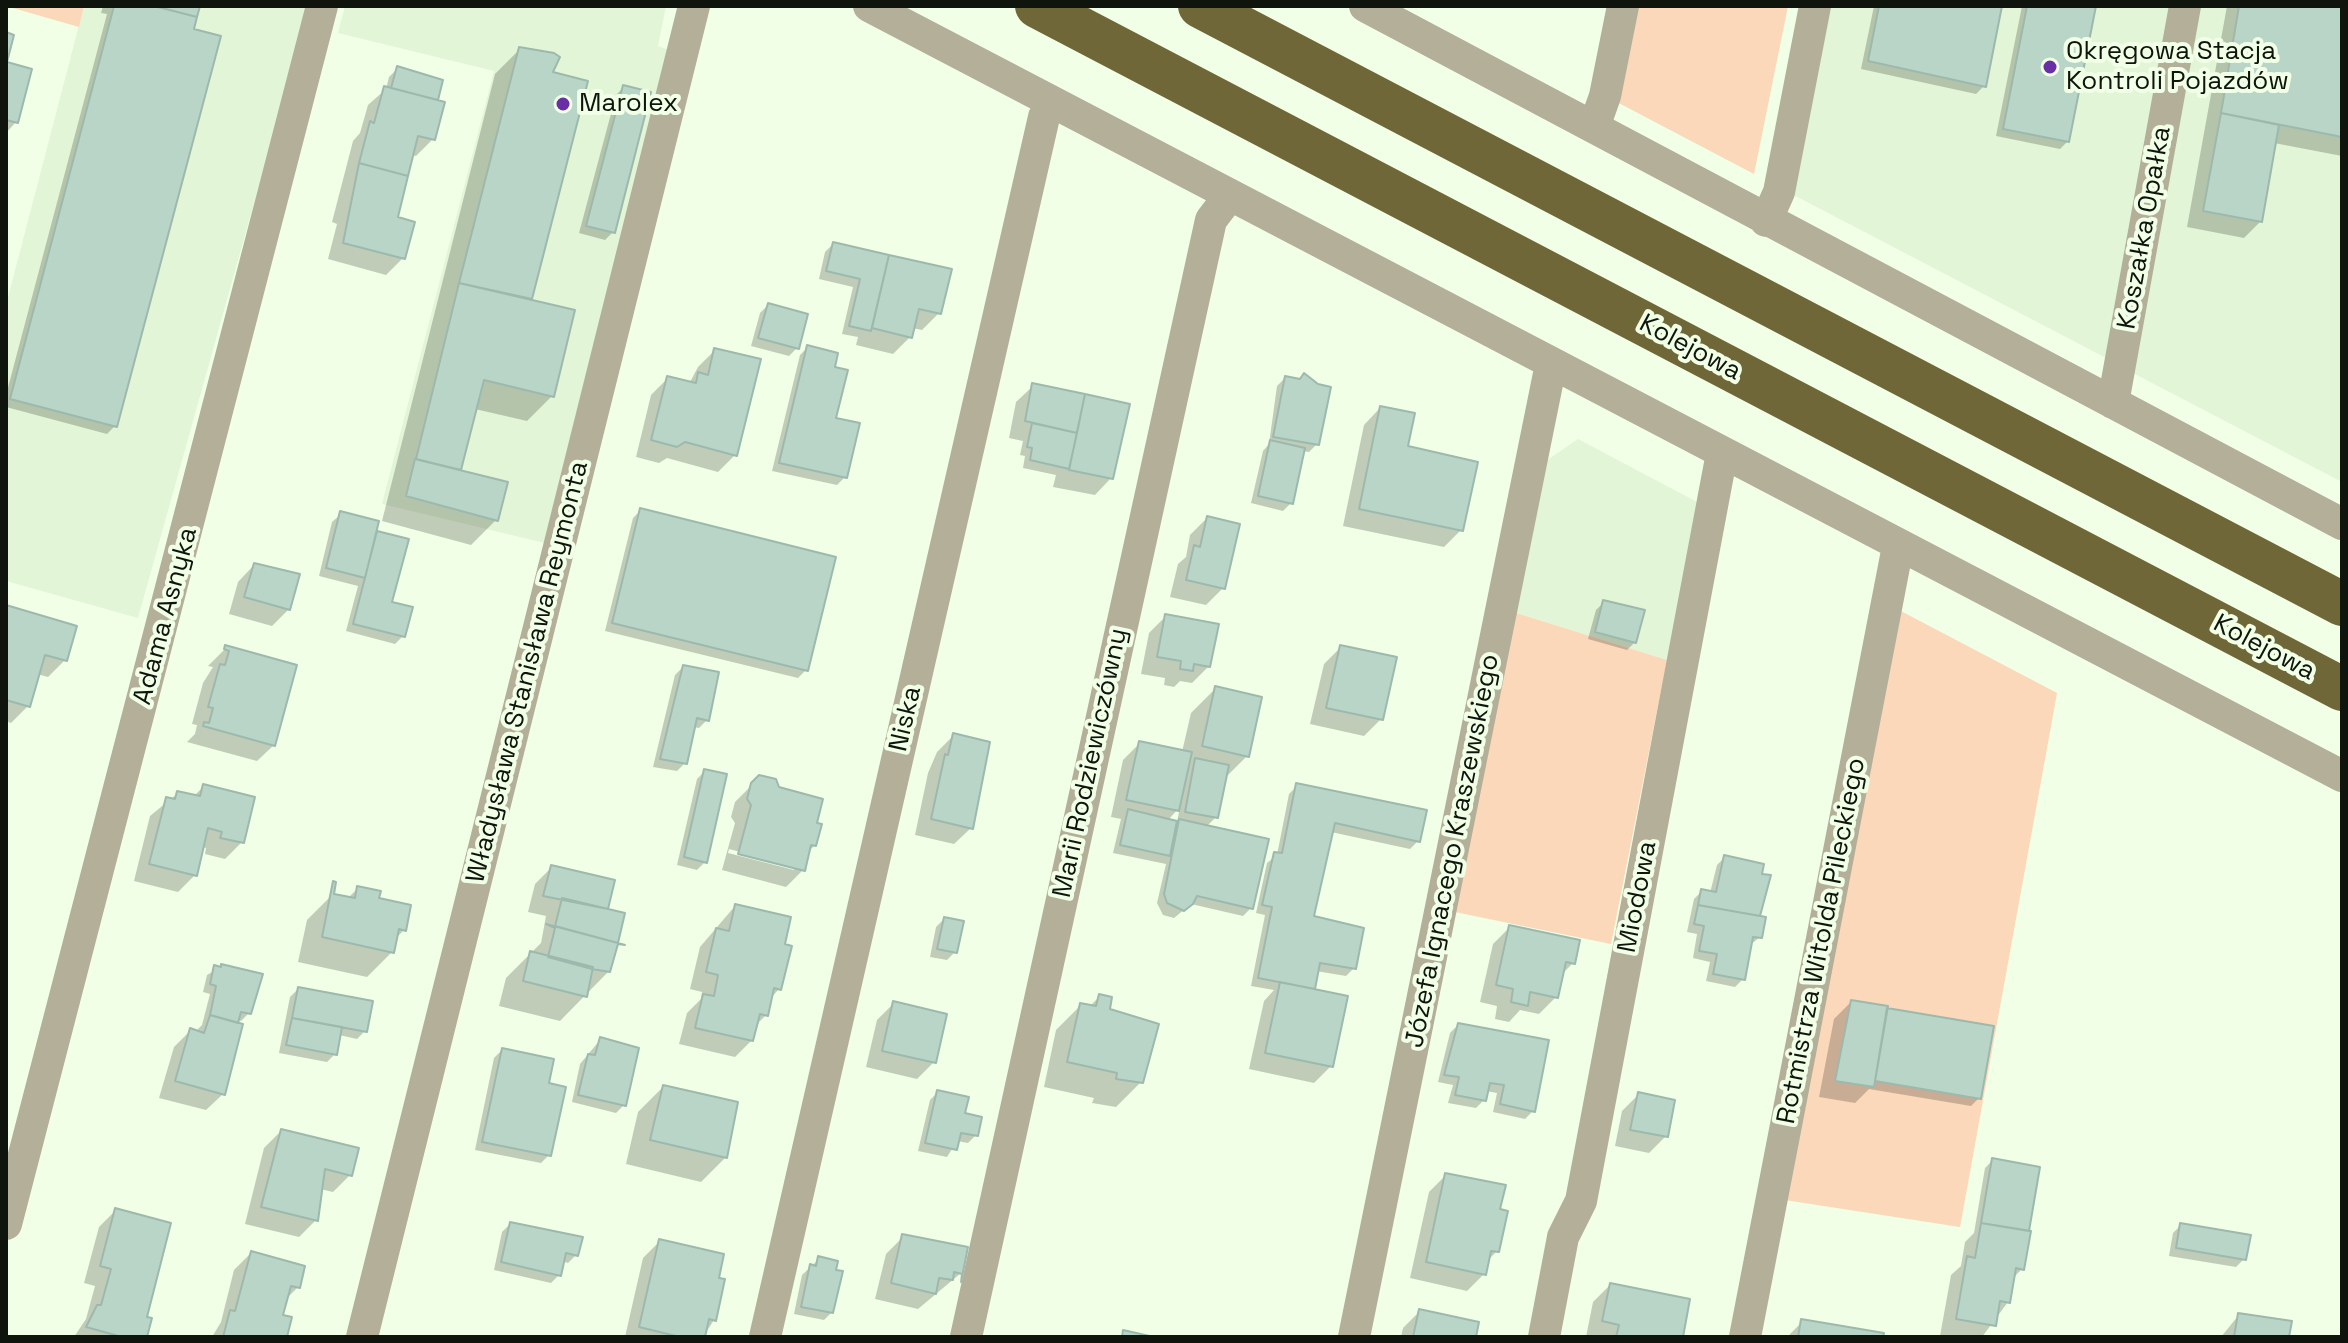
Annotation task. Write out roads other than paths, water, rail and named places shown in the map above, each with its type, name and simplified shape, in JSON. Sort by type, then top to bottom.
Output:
[{"type":"highway","name":"Kolejowa","points":[[1037,6],[2342,689]]},
{"type":"highway","points":[[1200,6],[2342,604]]},
{"type":"street","name":"Adama Asnyka","points":[[6,1224],[322,6]]},
{"type":"street","name":"Władysława Stanisława Reymonta","points":[[362,1337],[694,6]]},
{"type":"street","points":[[869,6],[2342,776]]},
{"type":"street","points":[[1365,6],[2342,524]]},
{"type":"street","points":[[1594,127],[1605,96],[1623,6]]},
{"type":"street","points":[[1766,221],[1779,192],[1815,6]]},
{"type":"street","name":"Koszałka Opałka","points":[[2113,403],[2185,6]]},
{"type":"street","name":"Niska","points":[[765,1337],[1044,117],[1053,103]]},
{"type":"street","name":"Marii Rodziewiczówny","points":[[966,1337],[1211,220],[1230,195]]},
{"type":"street","name":"Józefa Ignacego Kraszewskiego","points":[[1354,1337],[1551,364]]},
{"type":"street","name":"Miodowa","points":[[1544,1337],[1563,1237],[1581,1201],[1722,453]]},
{"type":"street","name":"Rotmistrza Witolda Pileckiego","points":[[1745,1337],[1898,546]]},
{"type":"place","name":"Okręgowa Stacja Kontroli Pojazdów","points":[[2050,67]]},
{"type":"place","name":"Marolex","points":[[563,104]]}]
